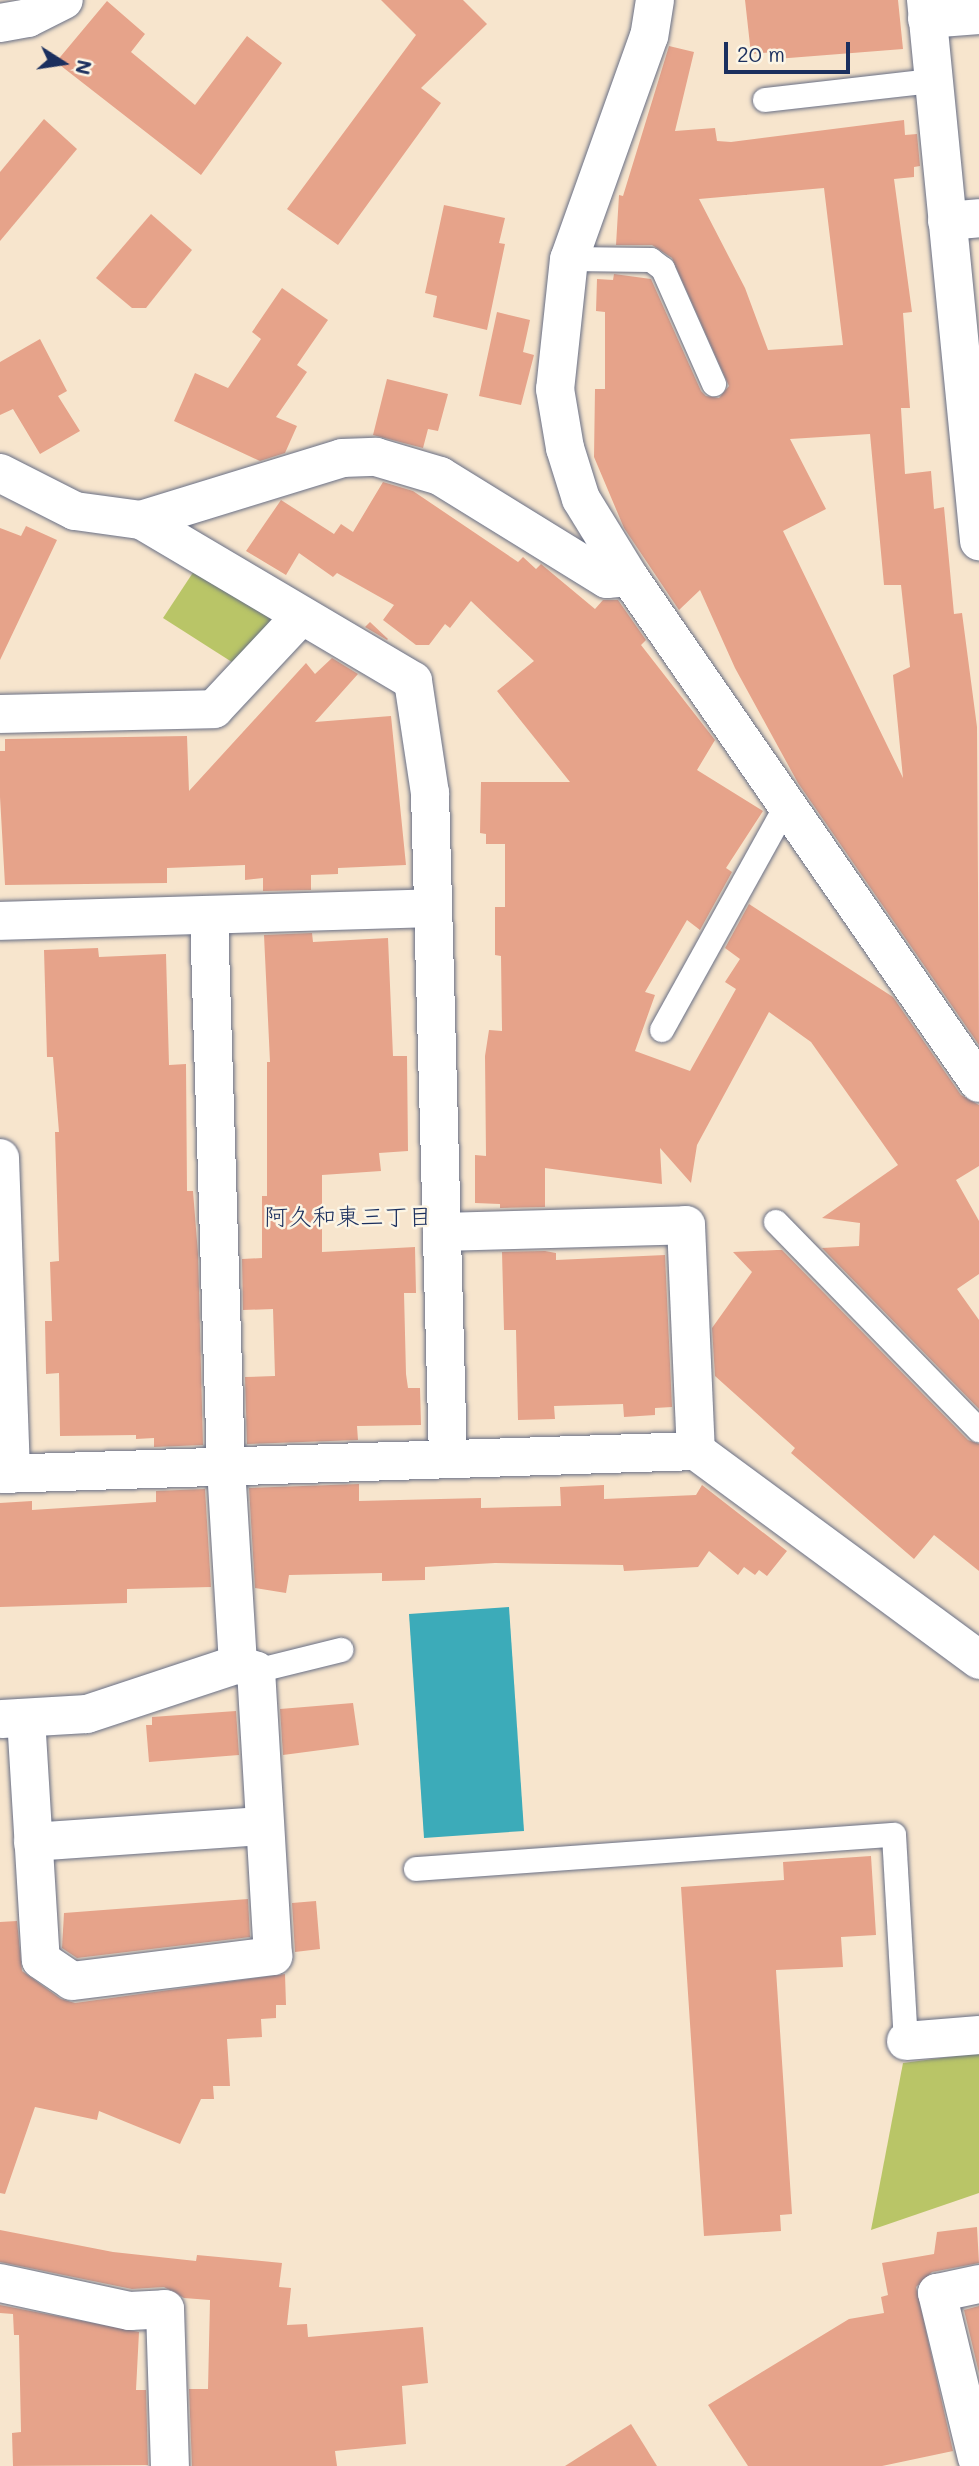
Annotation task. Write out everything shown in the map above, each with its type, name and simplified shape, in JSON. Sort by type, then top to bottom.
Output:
[{"type":"street","points":[[0,23],[28,18],[64,0]]},
{"type":"street","points":[[655,0],[649,36],[569,259],[555,389],[565,448],[581,499],[629,577],[785,808],[979,1083]]},
{"type":"street","points":[[979,15],[926,10],[933,81],[963,219],[979,541]]},
{"type":"street","points":[[141,520],[342,458],[376,457],[440,476],[607,579],[629,577]]},
{"type":"street","points":[[0,473],[75,511],[141,520],[300,617],[413,681],[430,793],[448,1459]]},
{"type":"street","points":[[0,714],[214,709],[300,617]]},
{"type":"street","points":[[0,921],[432,908]]},
{"type":"street","points":[[209,915],[226,1466],[264,1826],[273,1956],[72,1981],[41,1960],[33,1842],[13,1719],[87,1714],[247,1667]]},
{"type":"street","points":[[0,1158],[6,1474],[696,1451],[979,1660]]},
{"type":"street","points":[[442,1231],[686,1225],[696,1451]]},
{"type":"street","points":[[33,1842],[264,1826]]},
{"type":"street","points":[[906,2041],[979,2035]]},
{"type":"street","points":[[0,2283],[130,2311],[165,2309],[170,2466]]},
{"type":"street","points":[[971,2460],[937,2293],[979,2284]]},
{"type":"lane","points":[[765,100],[933,81]]},
{"type":"lane","points":[[569,259],[651,260],[663,269],[714,384]]},
{"type":"lane","points":[[662,1030],[785,808]]},
{"type":"lane","points":[[776,1222],[979,1430]]},
{"type":"lane","points":[[247,1667],[341,1650]]},
{"type":"lane","points":[[416,1869],[894,1835],[906,2041]]},
{"type":"green space","points":[[194,571],[276,620],[235,664],[163,618]]},
{"type":"green space","points":[[979,2053],[979,2193],[871,2230],[903,2063]]},
{"type":"water","points":[[509,1607],[524,1831],[424,1838],[409,1614]]},
{"type":"building","points":[[381,0],[463,0],[487,24],[421,88],[441,103],[338,245],[287,209],[416,35]]},
{"type":"building","points":[[745,0],[898,0],[903,49],[776,59],[775,52],[751,54]]},
{"type":"building","points":[[107,1],[145,34],[131,52],[195,105],[247,36],[282,63],[201,175],[56,62]]},
{"type":"building","points":[[669,46],[694,52],[675,131],[715,128],[717,141],[731,142],[904,120],[905,135],[917,134],[920,166],[914,167],[914,177],[894,179],[912,312],[903,313],[910,408],[901,408],[905,474],[931,471],[934,509],[944,507],[954,614],[962,613],[977,727],[979,1045],[798,783],[735,668],[700,590],[679,610],[624,528],[594,457],[595,389],[605,389],[605,312],[596,311],[597,279],[613,280],[614,274],[651,279],[701,391],[706,396],[719,398],[729,386],[672,258],[652,245],[616,245],[619,195],[623,196]],"holes":[[[824,188],[843,345],[768,350],[745,288],[699,199]],[[870,434],[884,585],[901,585],[910,667],[893,675],[903,778],[783,531],[826,509],[790,439]]]},
{"type":"building","points":[[44,119],[77,149],[0,241],[0,172]]},
{"type":"building","points":[[444,205],[505,218],[499,243],[505,244],[487,330],[433,317],[437,296],[425,293]]},
{"type":"building","points":[[151,214],[192,250],[146,308],[132,308],[96,278]]},
{"type":"building","points":[[282,288],[328,320],[297,365],[307,372],[276,417],[297,426],[285,453],[260,461],[174,421],[195,373],[228,388],[261,339],[252,332]]},
{"type":"building","points":[[497,312],[530,320],[523,352],[534,355],[521,405],[479,396]]},
{"type":"building","points":[[40,339],[67,391],[58,396],[80,431],[40,454],[13,409],[0,415],[0,362]]},
{"type":"building","points":[[387,379],[448,394],[438,431],[428,429],[423,448],[373,435]]},
{"type":"building","points":[[383,482],[413,491],[518,562],[523,557],[536,569],[541,564],[595,609],[603,600],[618,600],[646,640],[641,645],[715,740],[697,770],[763,811],[726,868],[732,872],[700,930],[687,920],[645,992],[655,995],[635,1051],[690,1071],[736,989],[725,982],[740,959],[725,948],[749,904],[893,997],[961,1095],[979,1105],[979,1166],[956,1180],[979,1221],[979,1274],[957,1289],[979,1320],[979,1409],[822,1248],[859,1246],[860,1223],[822,1218],[898,1165],[811,1042],[769,1012],[697,1145],[691,1183],[660,1148],[662,1184],[545,1168],[545,1207],[500,1208],[500,1204],[475,1203],[475,1155],[486,1156],[485,1056],[489,1030],[502,1031],[501,956],[495,955],[495,907],[505,907],[505,844],[486,844],[486,834],[480,833],[481,782],[570,782],[497,691],[534,661],[471,601],[450,628],[445,624],[429,645],[416,645],[383,620],[394,605],[337,573],[333,577],[299,553],[286,575],[246,551],[281,500],[334,534],[341,524],[353,532]]},
{"type":"building","points":[[26,526],[57,540],[0,660],[0,528],[21,536]]},
{"type":"building","points":[[370,622],[388,639],[387,640],[365,627]]},
{"type":"building","points":[[332,658],[358,674],[315,722],[391,716],[406,865],[338,868],[338,874],[311,875],[311,890],[263,891],[263,878],[245,880],[245,865],[167,868],[167,883],[5,885],[0,751],[5,751],[5,739],[187,736],[189,791],[306,663],[315,674]]},
{"type":"building","points":[[312,933],[313,942],[388,938],[393,1056],[407,1056],[408,1151],[379,1153],[381,1171],[322,1175],[322,1252],[415,1247],[416,1293],[404,1293],[406,1374],[408,1388],[420,1388],[421,1425],[357,1426],[358,1440],[247,1444],[245,1377],[275,1376],[273,1309],[243,1310],[242,1259],[262,1258],[262,1196],[267,1196],[267,1062],[270,1062],[264,935]]},
{"type":"building","points":[[98,948],[99,957],[166,954],[169,1065],[186,1064],[187,1191],[193,1191],[198,1254],[203,1445],[154,1447],[154,1438],[136,1439],[136,1435],[60,1436],[59,1373],[46,1374],[45,1321],[52,1321],[50,1262],[59,1261],[55,1132],[59,1132],[53,1057],[47,1057],[44,950]]},
{"type":"building","points":[[782,1250],[968,1440],[979,1444],[979,1571],[934,1535],[914,1559],[791,1453],[795,1448],[715,1376],[712,1328],[752,1272],[733,1252]]},
{"type":"building","points":[[502,1252],[556,1253],[556,1260],[665,1255],[672,1407],[655,1408],[655,1415],[624,1417],[623,1404],[554,1406],[555,1419],[518,1420],[516,1330],[504,1330]]},
{"type":"building","points":[[359,1484],[359,1501],[481,1498],[481,1508],[561,1506],[560,1487],[604,1485],[604,1499],[696,1495],[702,1485],[787,1551],[767,1576],[759,1570],[755,1575],[744,1567],[738,1575],[709,1551],[698,1567],[624,1571],[623,1565],[495,1563],[425,1567],[425,1580],[382,1581],[382,1573],[289,1575],[286,1593],[255,1588],[249,1488]]},
{"type":"building","points":[[205,1489],[211,1587],[127,1589],[127,1603],[0,1607],[0,1503],[32,1501],[32,1510],[156,1502],[156,1491]]},
{"type":"building","points":[[353,1703],[359,1745],[283,1755],[280,1709]]},
{"type":"building","points":[[236,1711],[239,1755],[149,1762],[146,1725],[152,1725],[152,1717]]},
{"type":"building","points":[[871,1856],[876,1935],[841,1937],[843,1967],[776,1970],[792,2214],[780,2215],[781,2231],[704,2236],[681,1887],[784,1880],[783,1862]]},
{"type":"building","points":[[248,1899],[250,1937],[77,1958],[62,1948],[64,1913]]},
{"type":"building","points":[[316,1901],[320,1949],[295,1952],[292,1903]]},
{"type":"building","points":[[17,1921],[22,1971],[61,1999],[75,2003],[285,1974],[286,2005],[276,2005],[276,2018],[261,2019],[262,2037],[227,2039],[230,2086],[213,2086],[214,2099],[201,2099],[180,2144],[99,2111],[97,2120],[35,2107],[5,2194],[0,2193],[0,1922]]},
{"type":"building","points":[[977,2227],[979,2263],[932,2272],[916,2287],[953,2451],[882,2466],[748,2466],[708,2405],[849,2319],[884,2313],[881,2297],[888,2295],[882,2263],[934,2254],[937,2232]]},
{"type":"building","points":[[0,2230],[113,2252],[196,2261],[197,2255],[282,2263],[279,2287],[291,2288],[287,2325],[307,2324],[308,2337],[423,2327],[428,2383],[402,2386],[406,2444],[335,2451],[337,2466],[192,2466],[189,2389],[208,2389],[210,2300],[184,2298],[164,2287],[132,2289],[0,2262]]},
{"type":"building","points":[[0,2305],[139,2332],[136,2390],[146,2390],[148,2465],[13,2466],[12,2433],[21,2432],[19,2335],[14,2335],[13,2314],[0,2313]]},
{"type":"building","points":[[979,2306],[979,2373],[964,2310]]},
{"type":"building","points":[[631,2424],[657,2466],[565,2466]]},
{"type":"district","name":"阿久和東三丁目","points":[[348,1216]]}]
